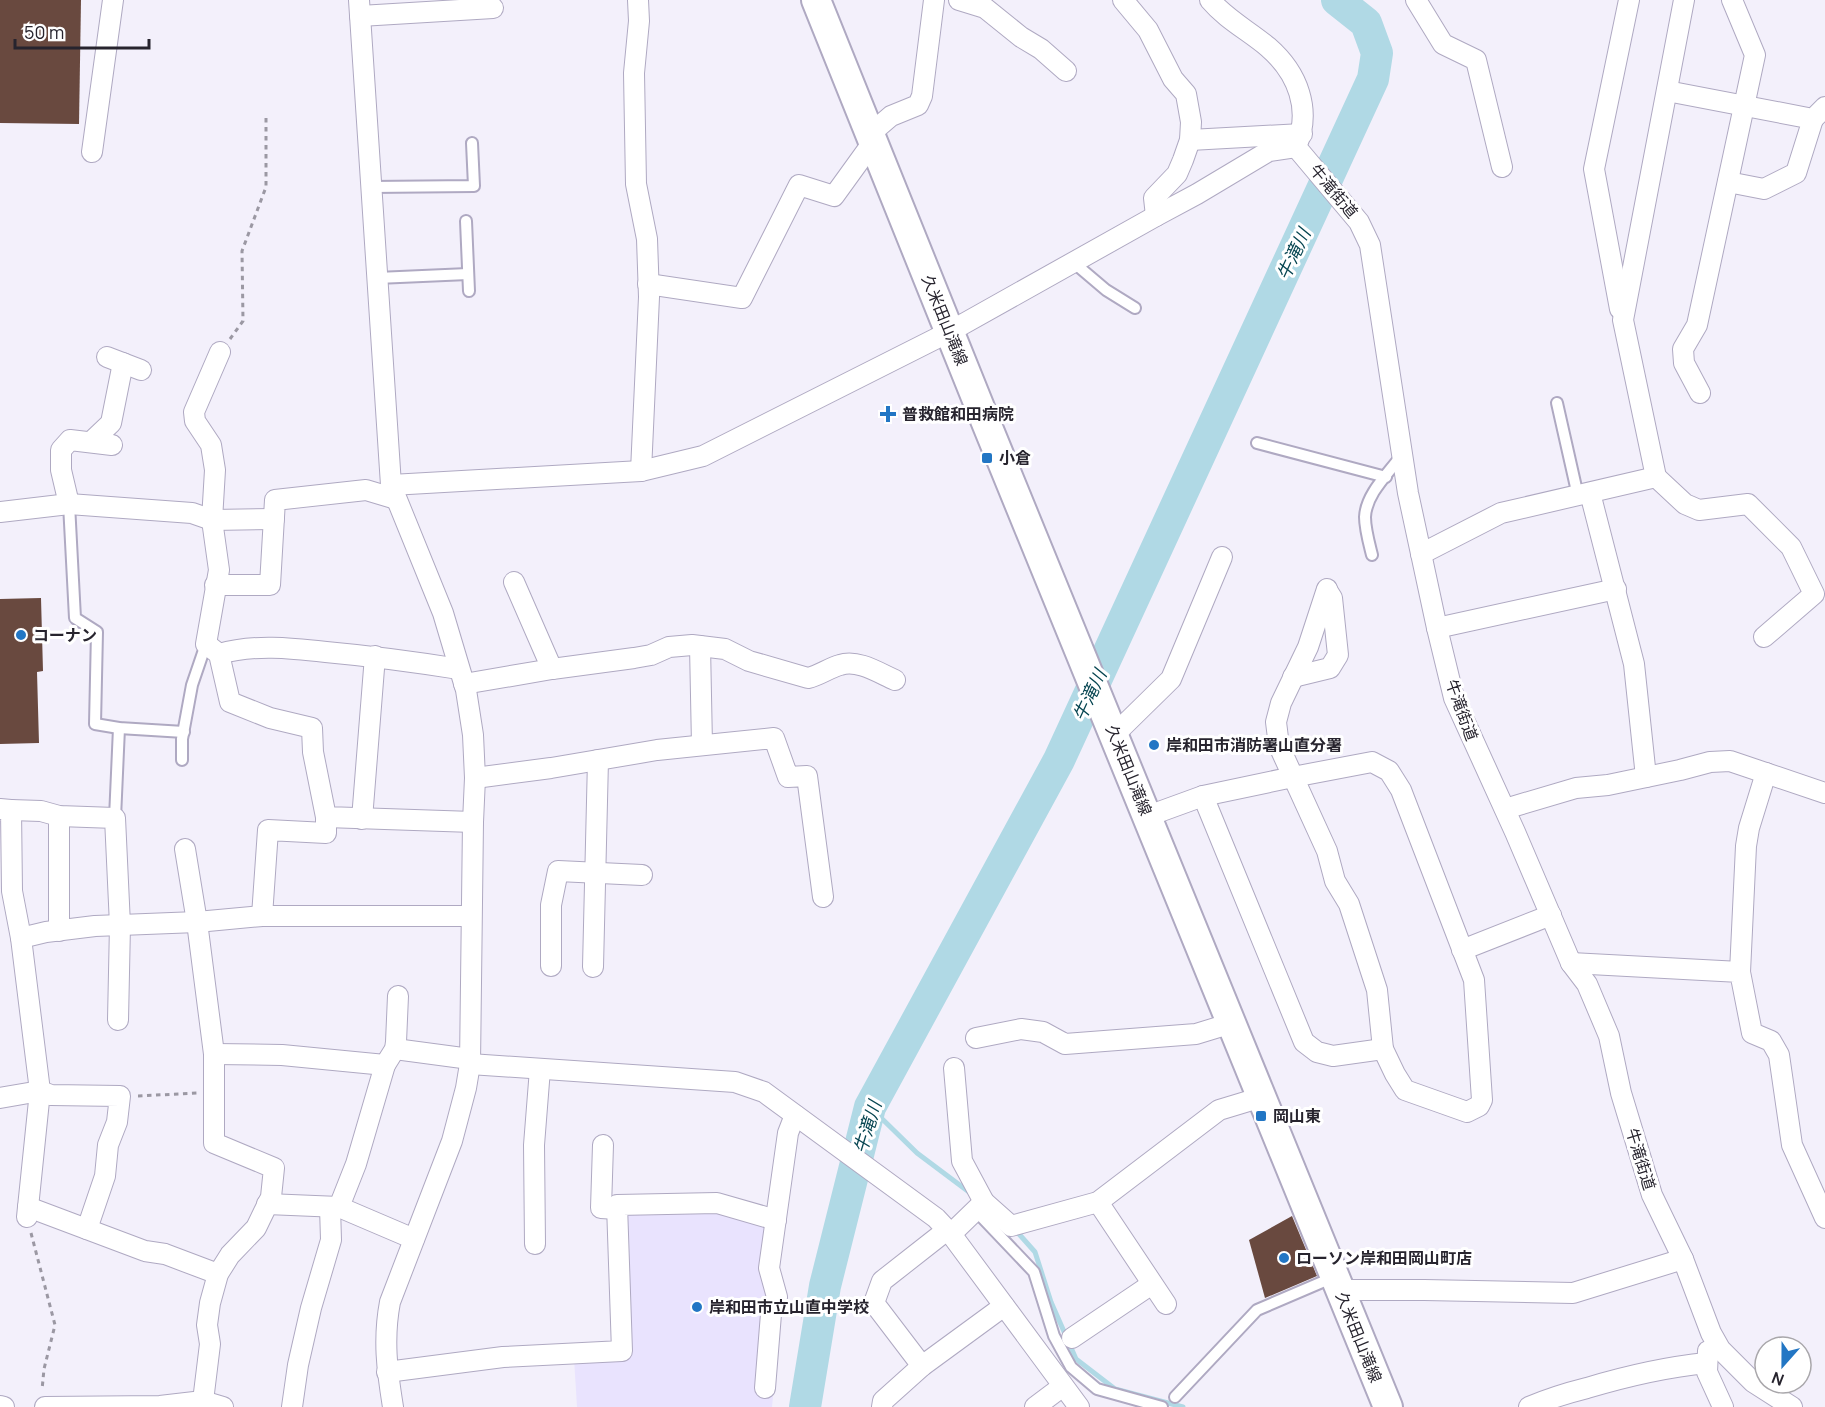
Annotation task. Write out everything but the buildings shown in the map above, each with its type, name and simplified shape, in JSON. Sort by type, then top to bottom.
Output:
[{"type":"street","points":[[99,141],[117,38],[113,0]]},
{"type":"street","points":[[638,0],[639,21],[634,73],[636,184],[647,238],[648,285],[641,471]]},
{"type":"street","name":"久米田山滝線","points":[[816,0],[949,332],[1388,1407]]},
{"type":"street","points":[[648,285],[742,298],[799,185],[834,196],[871,138],[891,116],[918,105],[922,96],[934,0]]},
{"type":"street","points":[[959,0],[986,8],[1021,37],[1041,49],[1065,71]]},
{"type":"street","points":[[1124,0],[1148,30],[1173,79],[1186,94],[1191,122],[1190,140],[1184,160],[1176,174],[1154,198],[1156,216]]},
{"type":"street","points":[[1210,0],[1218,10],[1269,49],[1288,70],[1302,97],[1303,121],[1300,145]]},
{"type":"street","points":[[1416,0],[1443,44],[1476,60],[1502,167]]},
{"type":"street","points":[[1629,0],[1594,169],[1656,477],[1686,504],[1699,510],[1748,504],[1791,547],[1814,594],[1764,638]]},
{"type":"street","points":[[1623,320],[1684,0]]},
{"type":"street","points":[[1700,393],[1684,363],[1683,349],[1697,325],[1755,55],[1732,0]]},
{"type":"street","points":[[393,1407],[387,1372],[386,1325],[390,1302],[453,1140],[470,1062],[475,778],[473,735],[462,676],[443,613],[393,492],[360,8],[493,8]]},
{"type":"street","points":[[1666,90],[1745,105],[1819,113],[1796,173],[1764,189],[1728,183]]},
{"type":"street","points":[[1190,140],[1300,145]]},
{"type":"street","points":[[215,585],[270,585],[275,500],[366,489],[393,492],[641,471],[703,456],[949,332],[1197,194],[1269,151],[1300,145]]},
{"type":"street","name":"牛滝街道","points":[[1300,145],[1359,222],[1370,245],[1408,493],[1454,698],[1505,809],[1571,963],[1587,984],[1608,1036],[1621,1093],[1652,1195],[1683,1259],[1711,1333],[1720,1349],[1753,1382],[1792,1407]]},
{"type":"street","points":[[220,352],[194,412],[195,421],[211,445],[214,470],[212,520],[219,570],[215,585],[213,649],[230,702],[270,718],[312,728],[313,752],[326,817],[326,833],[268,830],[262,916]]},
{"type":"street","points":[[91,442],[111,423],[124,363]]},
{"type":"street","points":[[69,504],[61,470],[61,450],[70,440],[112,445]]},
{"type":"street","points":[[1421,554],[1501,513],[1656,477]]},
{"type":"street","points":[[1584,495],[1616,589],[1634,664],[1646,777]]},
{"type":"street","points":[[0,512],[69,504],[192,513],[212,520],[274,519]]},
{"type":"street","points":[[1113,731],[1171,679],[1222,557]]},
{"type":"street","points":[[514,582],[552,669]]},
{"type":"street","points":[[1437,628],[1616,589]]},
{"type":"street","points":[[213,649],[262,647],[375,657],[462,676],[552,669],[651,655],[669,647],[700,646],[725,650],[749,661],[808,678],[843,663],[860,665],[895,680]]},
{"type":"street","points":[[700,646],[702,745]]},
{"type":"street","points":[[362,819],[375,657]]},
{"type":"street","points":[[1148,816],[1203,796],[1293,777],[1372,762],[1389,771],[1401,790],[1474,980],[1482,1100],[1479,1106],[1467,1112],[1405,1090],[1383,1050],[1377,990],[1349,904],[1335,881],[1327,851],[1293,777],[1279,746],[1276,722],[1281,703],[1293,677]]},
{"type":"street","points":[[475,778],[657,750],[774,738],[788,777],[807,776],[823,897]]},
{"type":"street","points":[[593,967],[598,760]]},
{"type":"street","points":[[1505,809],[1576,788],[1608,785],[1710,762],[1730,761],[1825,793]]},
{"type":"street","points":[[1766,773],[1749,828],[1746,846],[1740,972],[1752,1033],[1771,1041],[1779,1055],[1792,1145],[1825,1218]]},
{"type":"street","points":[[1203,796],[1304,1042],[1317,1052],[1333,1056],[1383,1050]]},
{"type":"street","points":[[118,1020],[120,925],[115,818],[59,816],[41,811],[5,809],[12,891],[21,938],[40,1091],[27,1212],[87,1229],[145,1251],[165,1254],[218,1274]]},
{"type":"street","points":[[59,816],[59,930]]},
{"type":"street","points":[[326,817],[473,822]]},
{"type":"street","points":[[185,849],[197,922],[213,1054],[214,1143],[274,1168],[271,1197],[256,1228],[230,1255],[218,1274],[207,1325],[210,1344],[203,1401]]},
{"type":"street","points":[[551,966],[551,905],[558,872],[642,875]]},
{"type":"street","points":[[1462,950],[1551,915]]},
{"type":"street","points":[[21,938],[59,930],[95,926],[197,922],[262,916],[471,916]]},
{"type":"street","points":[[1571,963],[1740,972]]},
{"type":"street","points":[[292,1407],[298,1365],[330,1240],[334,1207],[356,1164],[396,1042],[398,996]]},
{"type":"street","points":[[976,1038],[1021,1029],[1044,1032],[1065,1044],[1196,1034],[1232,1023]]},
{"type":"street","points":[[213,1054],[390,1057],[470,1062],[735,1082],[764,1092],[936,1218],[949,1232],[1078,1407]]},
{"type":"street","points":[[954,1068],[962,1161],[979,1206],[1011,1226],[1098,1202],[1219,1110],[1262,1097]]},
{"type":"street","points":[[535,1244],[534,1145],[540,1069]]},
{"type":"street","points":[[0,1098],[40,1091],[51,1095],[120,1096],[117,1122],[108,1145],[105,1176],[87,1229]]},
{"type":"street","points":[[765,1388],[771,1314],[777,1297],[769,1268],[788,1133],[795,1115]]},
{"type":"street","points":[[603,1145],[601,1208],[617,1209]]},
{"type":"street","points":[[1098,1202],[1166,1304]]},
{"type":"street","points":[[387,1372],[503,1357],[621,1351],[617,1205],[717,1203],[776,1220]]},
{"type":"street","points":[[267,1204],[334,1207],[414,1239]]},
{"type":"street","points":[[922,1366],[874,1303],[882,1281],[949,1232],[979,1206]]},
{"type":"street","points":[[1338,1283],[1424,1290],[1573,1293],[1683,1259]]},
{"type":"street","points":[[1072,1338],[1152,1284]]},
{"type":"street","points":[[882,1407],[883,1401],[922,1366],[1004,1306]]},
{"type":"street","points":[[1711,1333],[1707,1372],[1723,1407]]},
{"type":"street","points":[[1529,1407],[1545,1400],[1634,1374],[1676,1366],[1707,1364]]},
{"type":"street","points":[[1035,1407],[1063,1386]]},
{"type":"street","points":[[43,1402],[160,1406],[203,1401],[223,1407]]},
{"type":"lane","points":[[371,187],[474,186],[472,143]]},
{"type":"lane","points":[[466,221],[469,291]]},
{"type":"lane","points":[[1073,262],[1106,291],[1136,308]]},
{"type":"lane","points":[[377,278],[468,274]]},
{"type":"lane","points":[[1557,403],[1584,495]]},
{"type":"lane","points":[[1257,443],[1386,477]]},
{"type":"lane","points":[[1372,555],[1365,519],[1367,507],[1372,494],[1402,455]]},
{"type":"lane","points":[[69,504],[75,618],[98,632],[95,724],[119,728],[184,732]]},
{"type":"lane","points":[[182,760],[182,739],[192,685],[213,649]]},
{"type":"lane","points":[[115,818],[119,728]]},
{"type":"lane","points":[[979,1206],[1034,1272],[1054,1336],[1071,1367],[1097,1389],[1162,1407]]},
{"type":"lane","points":[[1175,1397],[1257,1310],[1338,1283]]},
{"type":"path","points":[[220,352],[243,321],[242,251],[266,187],[266,115]]},
{"type":"path","points":[[120,1096],[214,1092]]},
{"type":"path","points":[[27,1212],[55,1325],[44,1369],[43,1402]]},
{"type":"shaded area","name":"岸和田市立山直中学校","points":[[709,1208],[762,1223],[765,1229],[769,1299],[760,1385],[773,1397],[772,1407],[577,1407],[574,1358],[630,1355],[623,1220],[630,1212]]},
{"type":"waterway","name":"牛滝川","points":[[805,1407],[825,1286],[870,1107],[1059,760],[1373,79],[1377,53],[1366,23],[1337,0]]},
{"type":"waterway","points":[[870,1107],[917,1153],[969,1192]]},
{"type":"waterway","points":[[1019,1234],[1035,1252],[1051,1302],[1076,1359],[1115,1389],[1183,1407]]},
{"type":"place","name":"普救館和田病院","points":[[888,414]]},
{"type":"place","name":"小倉","points":[[987,458]]},
{"type":"place","name":"コーナン","points":[[21,635]]},
{"type":"place","name":"岸和田市消防署山直分署","points":[[1154,745]]},
{"type":"place","name":"岡山東","points":[[1261,1116]]},
{"type":"place","name":"ローソン岸和田岡山町店","points":[[1284,1258]]},
{"type":"place","name":"岸和田市立山直中学校","points":[[697,1307]]}]
